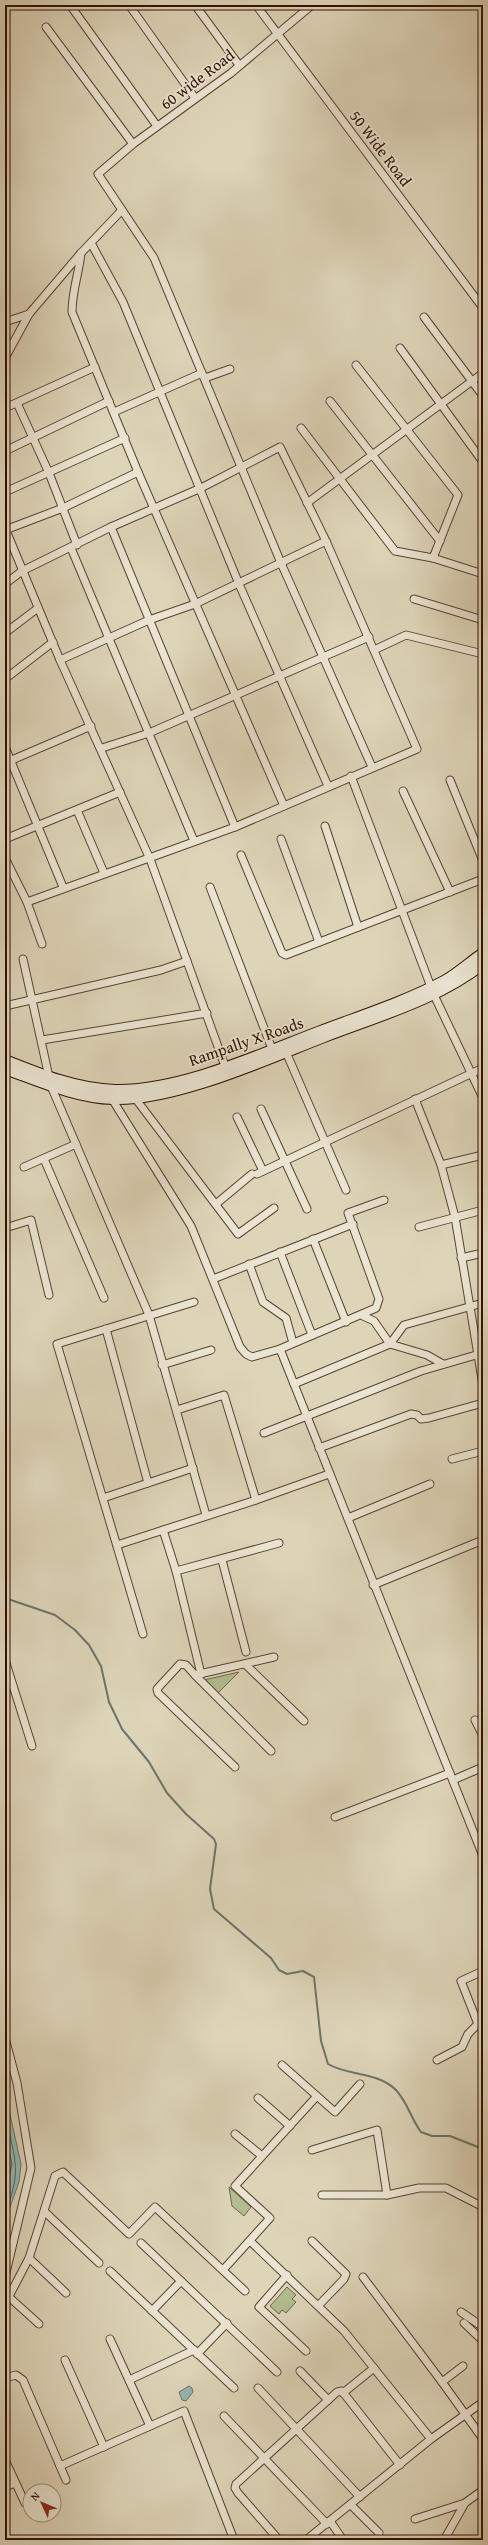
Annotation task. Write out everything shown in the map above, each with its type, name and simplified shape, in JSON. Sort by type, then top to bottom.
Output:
[{"type":"main road","name":"Rampally X Roads","points":[[50,1082],[114,1090],[137,1089],[168,1084],[225,1066],[432,991],[483,953]]},
{"type":"main road","points":[[5,1064],[50,1082],[112,1099],[135,1098],[167,1092],[227,1074],[286,1052],[432,991],[483,964]]},
{"type":"street","points":[[70,5],[157,126]]},
{"type":"street","points":[[129,5],[195,98]]},
{"type":"street","points":[[194,5],[239,65]]},
{"type":"street","name":"50 Wide Road","points":[[256,5],[483,308]]},
{"type":"street","name":"60 wide Road","points":[[122,210],[98,174],[133,144],[239,65],[312,5]]},
{"type":"street","points":[[46,27],[133,144]]},
{"type":"street","points":[[5,358],[29,314],[81,253],[122,210],[154,258],[281,563],[324,656],[372,767]]},
{"type":"street","points":[[91,243],[123,302],[159,392],[201,488],[239,584],[281,676],[328,786]]},
{"type":"street","points":[[81,253],[78,276],[72,295],[72,312],[138,472],[284,806]]},
{"type":"street","points":[[5,322],[29,314]]},
{"type":"street","points":[[424,317],[483,396]]},
{"type":"street","points":[[400,348],[440,405],[483,462]]},
{"type":"street","points":[[356,365],[458,495],[433,558]]},
{"type":"street","points":[[5,408],[95,367]]},
{"type":"street","points":[[114,412],[159,392],[204,375],[230,369]]},
{"type":"street","points":[[307,503],[483,373]]},
{"type":"street","points":[[5,451],[109,401]]},
{"type":"street","points":[[330,401],[374,454],[440,541]]},
{"type":"street","points":[[17,403],[49,473],[63,508],[74,546],[108,638],[194,841]]},
{"type":"street","points":[[301,428],[395,551],[433,558],[483,574]]},
{"type":"street","points":[[5,492],[125,438]]},
{"type":"street","points":[[5,584],[22,571],[111,527],[201,488],[280,448],[326,541],[417,750],[372,767],[235,827],[194,841],[150,859],[104,872],[27,902]]},
{"type":"street","points":[[138,472],[63,508],[5,529],[60,660],[102,748],[150,859],[225,1066]]},
{"type":"street","points":[[111,527],[235,827]]},
{"type":"street","points":[[60,660],[149,620],[195,604],[326,541]]},
{"type":"street","points":[[414,599],[483,620]]},
{"type":"street","points":[[5,633],[38,608]]},
{"type":"street","points":[[374,650],[406,635],[483,654]]},
{"type":"street","points":[[102,748],[149,733],[369,637]]},
{"type":"street","points":[[5,679],[53,642]]},
{"type":"street","points":[[8,762],[91,726]]},
{"type":"street","points":[[5,747],[8,762],[39,826],[63,887]]},
{"type":"street","points":[[351,776],[432,991],[470,1075],[483,1098]]},
{"type":"street","points":[[450,780],[483,861]]},
{"type":"street","points":[[403,791],[450,892]]},
{"type":"street","points":[[5,839],[120,792]]},
{"type":"street","points":[[77,810],[104,872]]},
{"type":"street","points":[[325,826],[358,927]]},
{"type":"street","points":[[281,839],[319,942]]},
{"type":"street","points":[[241,855],[282,953],[286,955],[483,879]]},
{"type":"street","points":[[5,858],[27,902],[42,944]]},
{"type":"street","points":[[210,887],[272,1049]]},
{"type":"street","points":[[23,959],[33,998],[50,1082],[149,1315],[162,1365],[177,1410],[206,1515]]},
{"type":"street","points":[[5,1006],[33,998],[161,970],[187,961]]},
{"type":"street","points":[[42,1040],[207,1013]]},
{"type":"street","points":[[286,1052],[346,1190]]},
{"type":"street","points":[[216,1204],[258,1173],[285,1162],[416,1098],[483,1068]]},
{"type":"street","points":[[135,1098],[238,1234],[274,1208]]},
{"type":"street","points":[[416,1098],[441,1165],[455,1217],[469,1306],[480,1353],[483,1385]]},
{"type":"street","points":[[112,1099],[191,1226],[240,1347],[246,1354],[252,1357],[280,1349],[363,1316],[376,1308],[380,1299],[349,1212],[384,1200]]},
{"type":"street","points":[[261,1109],[307,1209]]},
{"type":"street","points":[[237,1117],[258,1173]]},
{"type":"street","points":[[24,1167],[76,1144]]},
{"type":"street","points":[[441,1165],[483,1156]]},
{"type":"street","points":[[44,1159],[104,1298]]},
{"type":"street","points":[[419,1227],[483,1210]]},
{"type":"street","points":[[5,1228],[31,1220],[49,1295]]},
{"type":"street","points":[[213,1278],[353,1224]]},
{"type":"street","points":[[313,1239],[346,1322]]},
{"type":"street","points":[[280,1252],[312,1335]]},
{"type":"street","points":[[461,1258],[483,1253]]},
{"type":"street","points":[[249,1264],[263,1302],[286,1318],[293,1343]]},
{"type":"street","points":[[143,1634],[57,1344],[194,1302]]},
{"type":"street","points":[[294,1384],[390,1344],[404,1325],[483,1303]]},
{"type":"street","points":[[363,1316],[374,1321],[390,1344],[427,1355],[443,1364]]},
{"type":"street","points":[[106,1329],[148,1483]]},
{"type":"street","points":[[280,1349],[329,1474],[348,1518],[373,1585],[406,1660],[483,1856]]},
{"type":"street","points":[[162,1365],[211,1350]]},
{"type":"street","points":[[264,1433],[306,1415],[443,1364],[480,1353]]},
{"type":"street","points":[[177,1410],[224,1395],[256,1500]]},
{"type":"street","points":[[319,1448],[411,1414],[417,1415],[421,1419],[429,1418],[483,1403]]},
{"type":"street","points":[[452,1459],[483,1451]]},
{"type":"street","points":[[103,1498],[193,1468]]},
{"type":"street","points":[[117,1545],[256,1500],[329,1474]]},
{"type":"street","points":[[348,1518],[430,1484]]},
{"type":"street","points":[[164,1530],[176,1571],[198,1675]]},
{"type":"street","points":[[373,1585],[483,1540]]},
{"type":"street","points":[[176,1571],[222,1560],[279,1543]]},
{"type":"street","points":[[222,1560],[246,1652]]},
{"type":"street","points":[[198,1675],[246,1665],[274,1657]]},
{"type":"street","points":[[5,1660],[32,1746]]},
{"type":"street","points":[[235,1767],[158,1693],[159,1686],[180,1664],[186,1665],[198,1675],[271,1751]]},
{"type":"street","points":[[246,1665],[304,1721]]},
{"type":"street","points":[[476,1720],[483,1736]]},
{"type":"street","points":[[335,1817],[483,1767]]},
{"type":"street","points":[[437,2060],[462,2047],[468,2034],[478,2024],[461,1981],[483,1971]]},
{"type":"street","points":[[5,2038],[17,2083],[31,2168],[5,2277]]},
{"type":"street","points":[[282,2065],[336,2112],[360,2084]]},
{"type":"street","points":[[223,2270],[270,2218],[235,2186],[317,2096]]},
{"type":"street","points":[[258,2098],[290,2126]]},
{"type":"street","points":[[312,2150],[376,2130],[387,2195]]},
{"type":"street","points":[[235,2134],[262,2156]]},
{"type":"street","points":[[5,2304],[29,2258],[45,2212],[55,2176],[63,2172],[129,2234],[155,2207],[245,2291]]},
{"type":"street","points":[[322,2195],[387,2195],[419,2188],[446,2188],[483,2207]]},
{"type":"street","points":[[45,2212],[99,2263]]},
{"type":"street","points":[[250,2241],[319,2305],[344,2331],[431,2439]]},
{"type":"street","points":[[312,2241],[346,2274],[344,2279],[319,2305]]},
{"type":"street","points":[[141,2243],[277,2372]]},
{"type":"street","points":[[29,2258],[66,2293]]},
{"type":"street","points":[[110,2271],[234,2388]]},
{"type":"street","points":[[287,2275],[259,2307],[306,2351]]},
{"type":"street","points":[[363,2277],[483,2439]]},
{"type":"street","points":[[152,2311],[181,2281]]},
{"type":"street","points":[[9,2297],[39,2324]]},
{"type":"street","points":[[461,2312],[483,2327]]},
{"type":"street","points":[[129,2380],[196,2352],[227,2323]]},
{"type":"street","points":[[464,2323],[483,2341]]},
{"type":"street","points":[[110,2340],[150,2426]]},
{"type":"street","points":[[65,2360],[104,2447]]},
{"type":"street","points":[[442,2382],[463,2366]]},
{"type":"street","points":[[343,2393],[374,2368]]},
{"type":"street","points":[[300,2371],[328,2400]]},
{"type":"street","points":[[5,2378],[16,2375],[23,2380],[66,2480]]},
{"type":"street","points":[[258,2388],[360,2498]]},
{"type":"street","points":[[279,2540],[235,2488],[236,2484],[337,2392],[343,2393],[400,2465]]},
{"type":"street","points":[[306,2540],[360,2498],[431,2439],[483,2402]]},
{"type":"street","points":[[60,2466],[184,2411],[234,2540]]},
{"type":"street","points":[[224,2416],[263,2458],[329,2523],[343,2540]]},
{"type":"street","points":[[5,2460],[22,2497]]},
{"type":"street","points":[[5,2487],[15,2483]]},
{"type":"street","points":[[415,2519],[465,2503],[483,2490]]},
{"type":"street","points":[[444,2540],[465,2503]]},
{"type":"street","points":[[351,2505],[379,2533]]},
{"type":"green space","points":[[239,1672],[218,1693],[204,1680]]},
{"type":"green space","points":[[229,2187],[251,2207],[244,2216],[232,2206]]},
{"type":"green space","points":[[287,2287],[296,2295],[292,2299],[296,2302],[286,2313],[282,2310],[279,2314],[270,2306]]},
{"type":"water","points":[[5,2092],[21,2164],[19,2182],[5,2221]]},
{"type":"water","points":[[189,2386],[192,2388],[193,2392],[186,2401],[182,2400],[179,2392]]},
{"type":"waterway","points":[[5,1598],[55,1615],[75,1630],[89,1645],[101,1666],[109,1702],[122,1729],[149,1762],[167,1793],[186,1814],[214,1839],[216,1844],[210,1889],[214,1909],[271,1958],[279,1970],[287,1974],[303,1971],[314,1977],[321,2041],[328,2064],[336,2068],[371,2077],[388,2084],[400,2095],[421,2132],[432,2136],[450,2136],[483,2149]]}]
